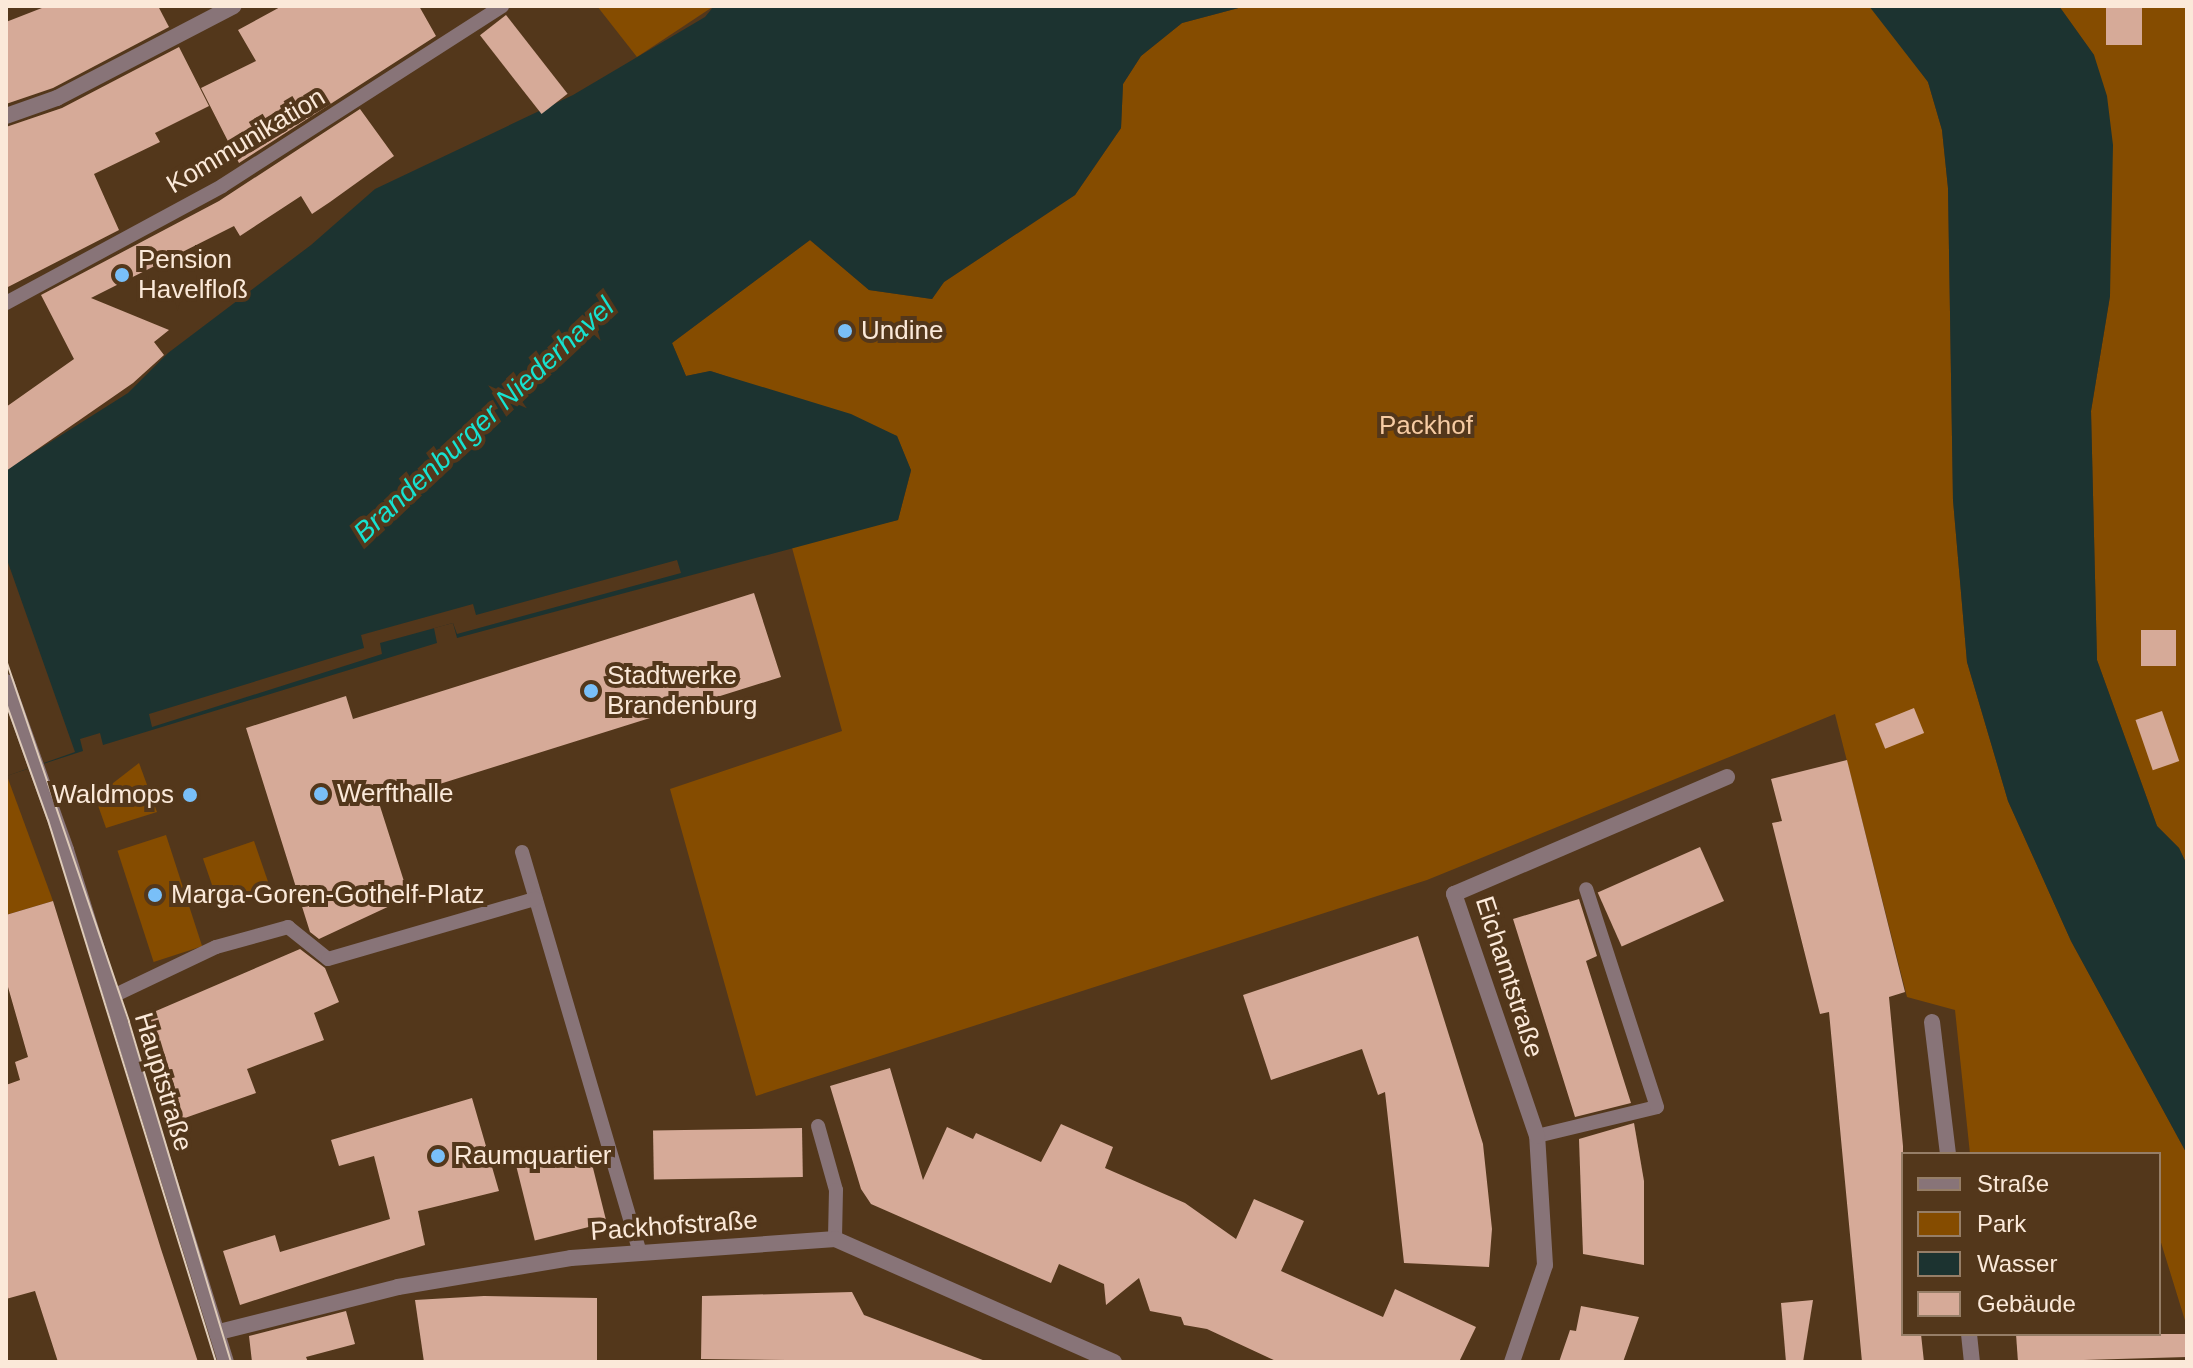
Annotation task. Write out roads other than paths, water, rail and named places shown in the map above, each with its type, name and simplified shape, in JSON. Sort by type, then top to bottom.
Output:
[{"type":"street","points":[[6,116],[57,98],[234,6]]},
{"type":"street","name":"Hauptstraße","points":[[6,682],[54,817],[226,1362]]},
{"type":"street","name":"Eichamtstraße","points":[[1512,1362],[1545,1265],[1537,1136],[1454,894],[1727,777]]},
{"type":"street","points":[[1932,1022],[1948,1152]]},
{"type":"street","name":"Packhofstraße","points":[[219,1332],[398,1287],[571,1258],[835,1239],[1114,1362]]},
{"type":"street","points":[[1969,1336],[1972,1362]]},
{"type":"lane","name":"Kommunikation","points":[[6,303],[222,186],[502,6]]},
{"type":"lane","points":[[522,852],[640,1253]]},
{"type":"lane","points":[[1537,1136],[1657,1107],[1586,889]]},
{"type":"lane","points":[[111,997],[216,947],[288,927],[328,959],[388,946],[535,899]]},
{"type":"lane","points":[[818,1126],[836,1190],[835,1239]]},
{"type":"water","name":"Brandenburger Niederhavel","points":[[714,6],[1246,6],[1182,23],[1141,56],[1123,84],[1121,128],[1075,195],[944,282],[932,299],[869,290],[810,240],[672,343],[686,376],[710,371],[851,414],[897,436],[911,470],[898,520],[457,638],[453,623],[434,628],[437,643],[103,745],[100,733],[80,739],[83,751],[6,776],[6,470],[128,393],[168,353],[311,245],[375,189],[573,95],[705,17]]},
{"type":"water","points":[[1869,6],[2059,6],[2094,55],[2107,96],[2113,145],[2110,296],[2091,411],[2097,660],[2157,826],[2179,848],[2187,865],[2187,1154],[2071,941],[2008,801],[1967,662],[1953,500],[1948,188],[1942,130],[1928,82]]},
{"type":"tram line","points":[[6,660],[129,1022],[231,1362]]},
{"type":"tram line","points":[[6,703],[48,820],[216,1362]]},
{"type":"place","name":"Pension Havelfloß","points":[[122,275]]},
{"type":"place","name":"Undine","points":[[845,331]]},
{"type":"place","name":"Stadtwerke Brandenburg","points":[[591,691]]},
{"type":"place","name":"Werfthalle","points":[[321,794]]},
{"type":"place","name":"Waldmops","points":[[190,795]]},
{"type":"place","name":"Marga-Goren-Gothelf-Platz","points":[[155,895]]},
{"type":"place","name":"Raumquartier","points":[[438,1156]]},
{"type":"park label","name":"Packhof","points":[[1426,426]]}]
